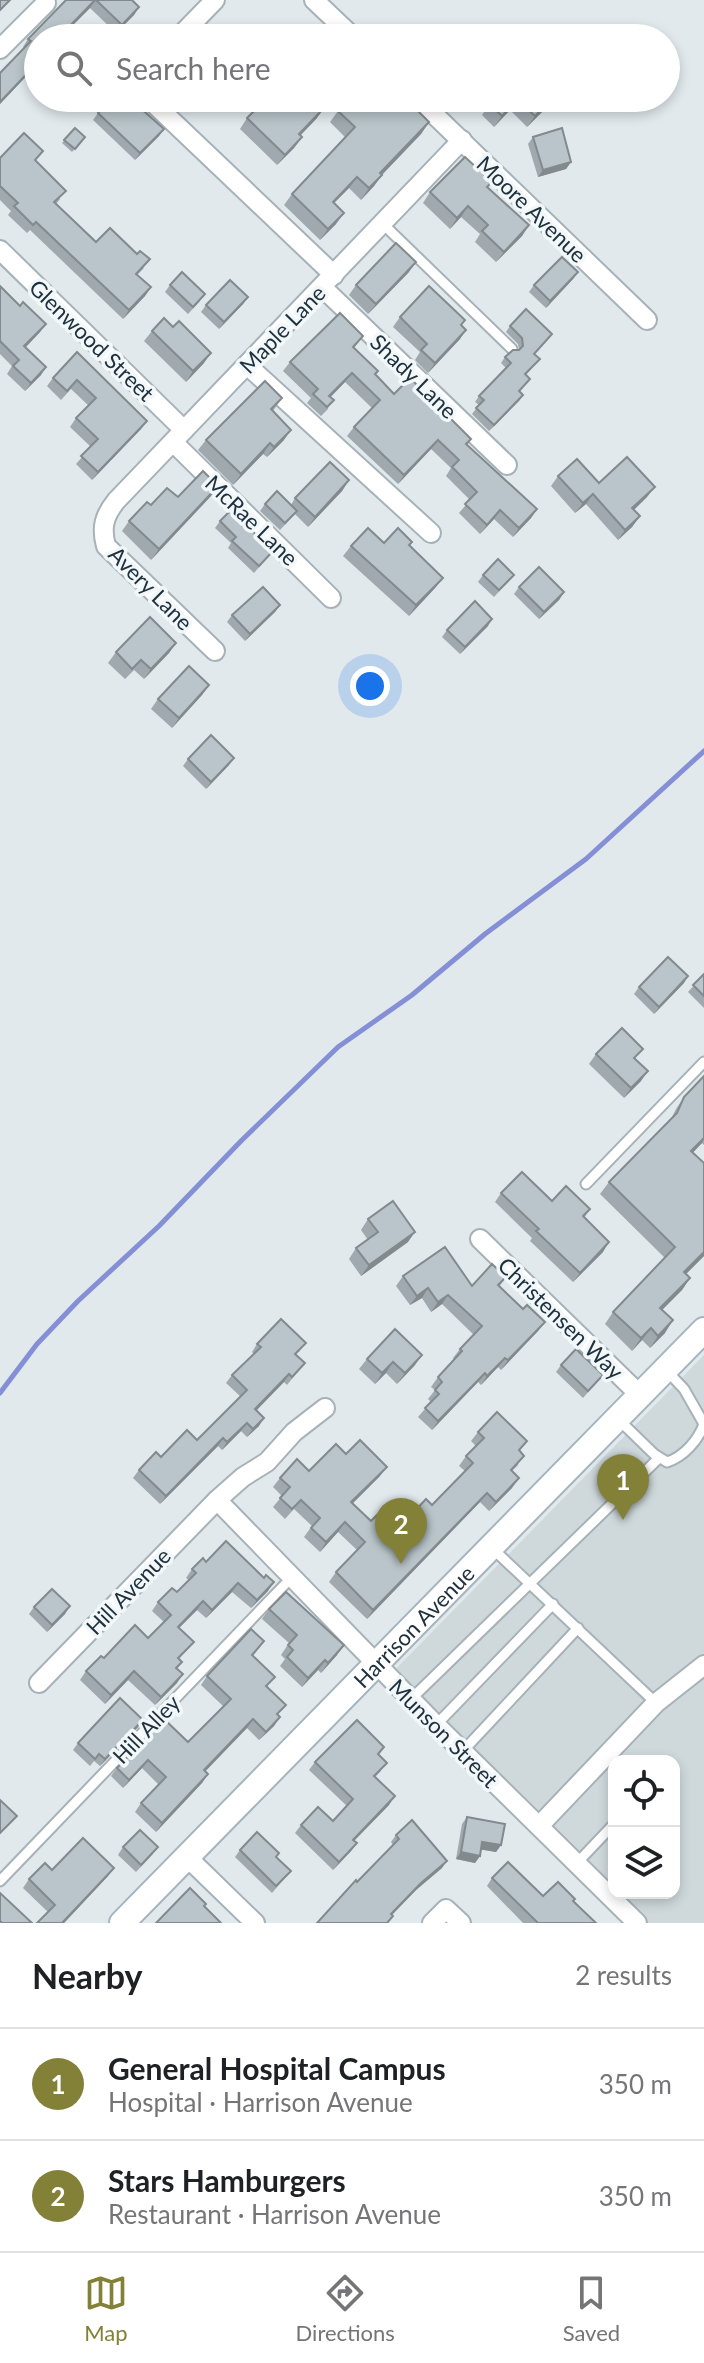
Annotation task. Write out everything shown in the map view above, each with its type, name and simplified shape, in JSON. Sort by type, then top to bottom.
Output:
[{"type":"main road","name":"Harrison Avenue","points":[[122,1923],[704,1330]]},
{"type":"street","points":[[192,24],[215,0]]},
{"type":"street","points":[[314,0],[339,24]]},
{"type":"street","points":[[25,24],[46,3]]},
{"type":"street","points":[[0,49],[24,25]]},
{"type":"street","name":"Shady Lane","points":[[162,112],[507,465]]},
{"type":"street","name":"Moore Avenue","points":[[432,112],[647,320]]},
{"type":"street","name":"Maple Lane","points":[[105,518],[116,501],[462,140]]},
{"type":"street","name":"Glenwood Street","points":[[0,250],[178,436]]},
{"type":"street","points":[[247,365],[431,533]]},
{"type":"street","name":"McRae Lane","points":[[178,436],[331,598]]},
{"type":"street","name":"Avery Lane","points":[[105,518],[103,531],[106,546],[215,651]]},
{"type":"street","name":"Christensen Way","points":[[480,1239],[641,1396]]},
{"type":"street","name":"Hill Avenue","points":[[39,1683],[217,1500],[243,1477],[267,1462],[294,1432],[325,1408]]},
{"type":"street","name":"Munson Street","points":[[217,1500],[462,1752],[576,1864],[608,1890]]},
{"type":"street","points":[[539,1826],[656,1703],[704,1665]]},
{"type":"street","points":[[186,1856],[255,1923]]},
{"type":"street","name":"Munson Street","points":[[617,1899],[637,1923]]},
{"type":"street","points":[[432,1923],[446,1909],[461,1923]]},
{"type":"lane","points":[[383,224],[512,349]]},
{"type":"lane","points":[[586,1184],[704,1062]]},
{"type":"lane","points":[[618,1419],[667,1462],[676,1459],[700,1436],[704,1424],[684,1389],[666,1370]]},
{"type":"lane","points":[[410,1700],[659,1458]]},
{"type":"lane","points":[[491,1547],[656,1703]]},
{"type":"lane","name":"Hill Alley","points":[[0,1881],[293,1576]]},
{"type":"lane","points":[[436,1725],[553,1604]]},
{"type":"lane","points":[[462,1752],[578,1628]]},
{"type":"lane","points":[[576,1864],[611,1827]]},
{"type":"shaded area","points":[[704,1355],[704,1923],[623,1923],[381,1684]]},
{"type":"building","points":[[0,0],[10,0],[0,10]]},
{"type":"building","points":[[66,0],[95,0],[72,24],[43,24]]},
{"type":"building","points":[[96,0],[132,0],[139,7],[121,24]]},
{"type":"building","points":[[24,48],[24,77],[0,102],[0,73]]},
{"type":"building","points":[[145,112],[164,129],[140,153],[98,113]]},
{"type":"building","points":[[253,112],[320,112],[299,134],[302,137],[285,155],[247,118]]},
{"type":"building","points":[[339,112],[419,112],[429,122],[369,188],[357,177],[333,202],[344,213],[328,229],[292,194],[355,127]]},
{"type":"building","points":[[75,128],[85,137],[75,149],[64,140]]},
{"type":"building","points":[[562,128],[571,162],[543,170],[533,137]]},
{"type":"building","points":[[24,133],[43,151],[35,160],[66,191],[54,202],[96,242],[110,228],[137,254],[140,251],[150,259],[136,274],[151,287],[129,310],[36,222],[33,225],[14,206],[18,203],[0,186],[0,158]]},
{"type":"building","points":[[465,157],[492,182],[487,187],[529,225],[504,252],[482,231],[488,225],[468,206],[457,218],[430,192]]},
{"type":"building","points":[[396,243],[416,262],[376,304],[356,285]]},
{"type":"building","points":[[562,257],[578,272],[550,301],[534,285]]},
{"type":"building","points":[[182,272],[205,294],[193,307],[170,285]]},
{"type":"building","points":[[230,280],[248,297],[224,322],[206,305]]},
{"type":"building","points":[[0,286],[20,306],[23,302],[46,324],[24,346],[46,367],[31,383],[13,366],[19,360],[0,341]]},
{"type":"building","points":[[429,286],[465,320],[461,325],[466,330],[435,363],[421,350],[427,344],[400,317]]},
{"type":"building","points":[[526,309],[552,334],[534,354],[540,359],[525,374],[530,379],[519,391],[523,395],[494,425],[476,408],[484,400],[479,396],[511,363],[505,357],[523,346],[522,338],[510,326]]},
{"type":"building","points":[[340,313],[363,336],[353,347],[378,371],[375,374],[394,394],[410,378],[471,439],[466,444],[537,509],[519,528],[500,510],[487,525],[465,504],[477,492],[452,467],[459,460],[438,440],[404,475],[354,427],[380,400],[352,373],[329,396],[334,400],[327,407],[313,394],[318,389],[290,362]]},
{"type":"building","points":[[164,318],[173,327],[179,321],[211,353],[193,371],[152,331]]},
{"type":"building","points":[[77,352],[147,421],[98,472],[81,456],[98,439],[76,418],[96,398],[77,380],[67,391],[53,378]]},
{"type":"building","points":[[265,381],[282,398],[271,409],[291,430],[274,447],[270,443],[241,474],[206,440]]},
{"type":"building","points":[[627,457],[655,487],[632,508],[640,516],[625,530],[593,494],[583,503],[558,476],[577,459],[599,483]]},
{"type":"building","points":[[330,462],[349,480],[315,517],[295,498]]},
{"type":"building","points":[[203,471],[218,486],[159,549],[129,521],[147,502],[151,505],[167,488],[178,497]]},
{"type":"building","points":[[277,491],[297,511],[285,523],[265,504]]},
{"type":"building","points":[[234,507],[245,518],[242,521],[273,551],[259,566],[232,541],[236,537],[220,521]]},
{"type":"building","points":[[368,528],[384,543],[398,528],[412,542],[409,545],[443,578],[416,605],[351,546]]},
{"type":"building","points":[[498,559],[514,575],[499,590],[483,575]]},
{"type":"building","points":[[539,567],[564,592],[544,612],[519,587]]},
{"type":"building","points":[[263,587],[280,605],[250,634],[232,615]]},
{"type":"building","points":[[475,601],[492,619],[465,647],[447,630]]},
{"type":"building","points":[[150,617],[176,643],[151,669],[141,660],[132,669],[116,652]]},
{"type":"building","points":[[189,666],[209,685],[179,718],[158,699]]},
{"type":"building","points":[[211,735],[234,758],[211,782],[188,759]]},
{"type":"building","points":[[668,957],[688,976],[659,1007],[639,987]]},
{"type":"building","points":[[704,974],[704,996],[693,985]]},
{"type":"building","points":[[622,1028],[643,1049],[634,1058],[648,1071],[631,1088],[596,1054]]},
{"type":"building","points":[[704,1076],[704,1138],[691,1151],[704,1163],[704,1252],[684,1272],[690,1278],[660,1308],[673,1320],[658,1336],[651,1328],[641,1338],[613,1312],[675,1247],[609,1182],[677,1113],[684,1097]]},
{"type":"building","points":[[522,1172],[552,1201],[566,1186],[590,1209],[583,1216],[609,1242],[580,1273],[501,1193]]},
{"type":"building","points":[[393,1201],[415,1232],[369,1265],[356,1248],[378,1232],[368,1219]]},
{"type":"building","points":[[445,1247],[472,1286],[492,1264],[506,1277],[498,1285],[523,1309],[527,1305],[545,1322],[508,1360],[505,1358],[487,1376],[485,1373],[438,1421],[425,1408],[439,1394],[435,1390],[442,1382],[438,1377],[482,1326],[448,1295],[438,1302],[428,1288],[417,1296],[403,1276]]},
{"type":"building","points":[[281,1319],[306,1343],[295,1354],[305,1363],[292,1377],[289,1374],[255,1409],[264,1418],[253,1429],[247,1423],[227,1442],[223,1438],[166,1496],[139,1470],[156,1452],[161,1457],[187,1430],[197,1440],[247,1390],[232,1375],[261,1347],[257,1344]]},
{"type":"building","points":[[395,1329],[422,1355],[405,1373],[393,1362],[382,1373],[367,1359]]},
{"type":"building","points":[[576,1349],[603,1375],[588,1391],[561,1365]]},
{"type":"building","points":[[497,1412],[527,1441],[519,1450],[524,1456],[511,1470],[519,1478],[496,1502],[487,1493],[373,1610],[336,1572],[365,1542],[345,1522],[326,1542],[311,1528],[320,1518],[301,1500],[292,1509],[280,1498],[290,1487],[280,1478],[297,1459],[309,1471],[336,1444],[346,1454],[360,1440],[387,1467],[351,1502],[371,1521],[383,1509],[396,1522],[409,1509],[413,1513],[426,1499],[432,1505],[473,1463],[466,1456],[484,1438],[478,1432]]},
{"type":"building","points":[[226,1541],[264,1578],[266,1575],[274,1582],[257,1600],[238,1583],[212,1610],[203,1601],[178,1627],[194,1642],[178,1658],[182,1662],[176,1668],[183,1674],[161,1697],[134,1671],[111,1695],[86,1671],[101,1656],[104,1658],[135,1625],[148,1638],[171,1615],[158,1602],[172,1588],[177,1592],[196,1573],[192,1569],[203,1558],[206,1562]]},
{"type":"building","points":[[52,1589],[70,1606],[52,1625],[34,1607]]},
{"type":"building","points":[[286,1592],[344,1645],[328,1663],[325,1660],[308,1678],[287,1657],[293,1650],[288,1645],[297,1635],[269,1609]]},
{"type":"building","points":[[251,1629],[264,1641],[252,1655],[275,1677],[266,1686],[286,1705],[266,1732],[253,1719],[204,1770],[208,1774],[162,1823],[141,1803],[166,1777],[148,1760],[129,1780],[117,1768],[164,1719],[188,1742],[231,1699],[207,1676]]},
{"type":"building","points":[[120,1698],[143,1720],[105,1759],[99,1754],[95,1759],[78,1743]]},
{"type":"building","points":[[357,1720],[384,1747],[378,1754],[387,1763],[374,1776],[395,1796],[353,1840],[357,1843],[339,1862],[301,1825],[318,1807],[333,1821],[353,1799],[315,1762]]},
{"type":"building","points":[[0,1800],[17,1816],[0,1833]]},
{"type":"building","points":[[467,1817],[505,1824],[501,1845],[482,1842],[480,1856],[461,1852]]},
{"type":"building","points":[[412,1820],[447,1861],[391,1914],[393,1916],[387,1923],[317,1923],[399,1839],[396,1835]]},
{"type":"building","points":[[140,1830],[158,1847],[141,1865],[123,1847]]},
{"type":"building","points":[[257,1832],[279,1853],[276,1857],[291,1871],[276,1886],[240,1850]]},
{"type":"building","points":[[83,1838],[114,1868],[62,1923],[37,1923],[55,1905],[29,1879],[45,1863],[52,1870]]},
{"type":"building","points":[[508,1862],[543,1896],[558,1882],[596,1923],[538,1923],[492,1878]]},
{"type":"building","points":[[190,1888],[221,1923],[156,1923]]},
{"type":"building","points":[[0,1893],[32,1923],[2,1923]]},
{"type":"waterway","points":[[0,1393],[37,1344],[78,1301],[159,1226],[338,1047],[412,995],[485,934],[586,859],[704,751]]},
{"type":"place","name":"General Hospital Campus","points":[[623,1520]]},
{"type":"place","name":"Stars Hamburgers","points":[[401,1564]]}]
